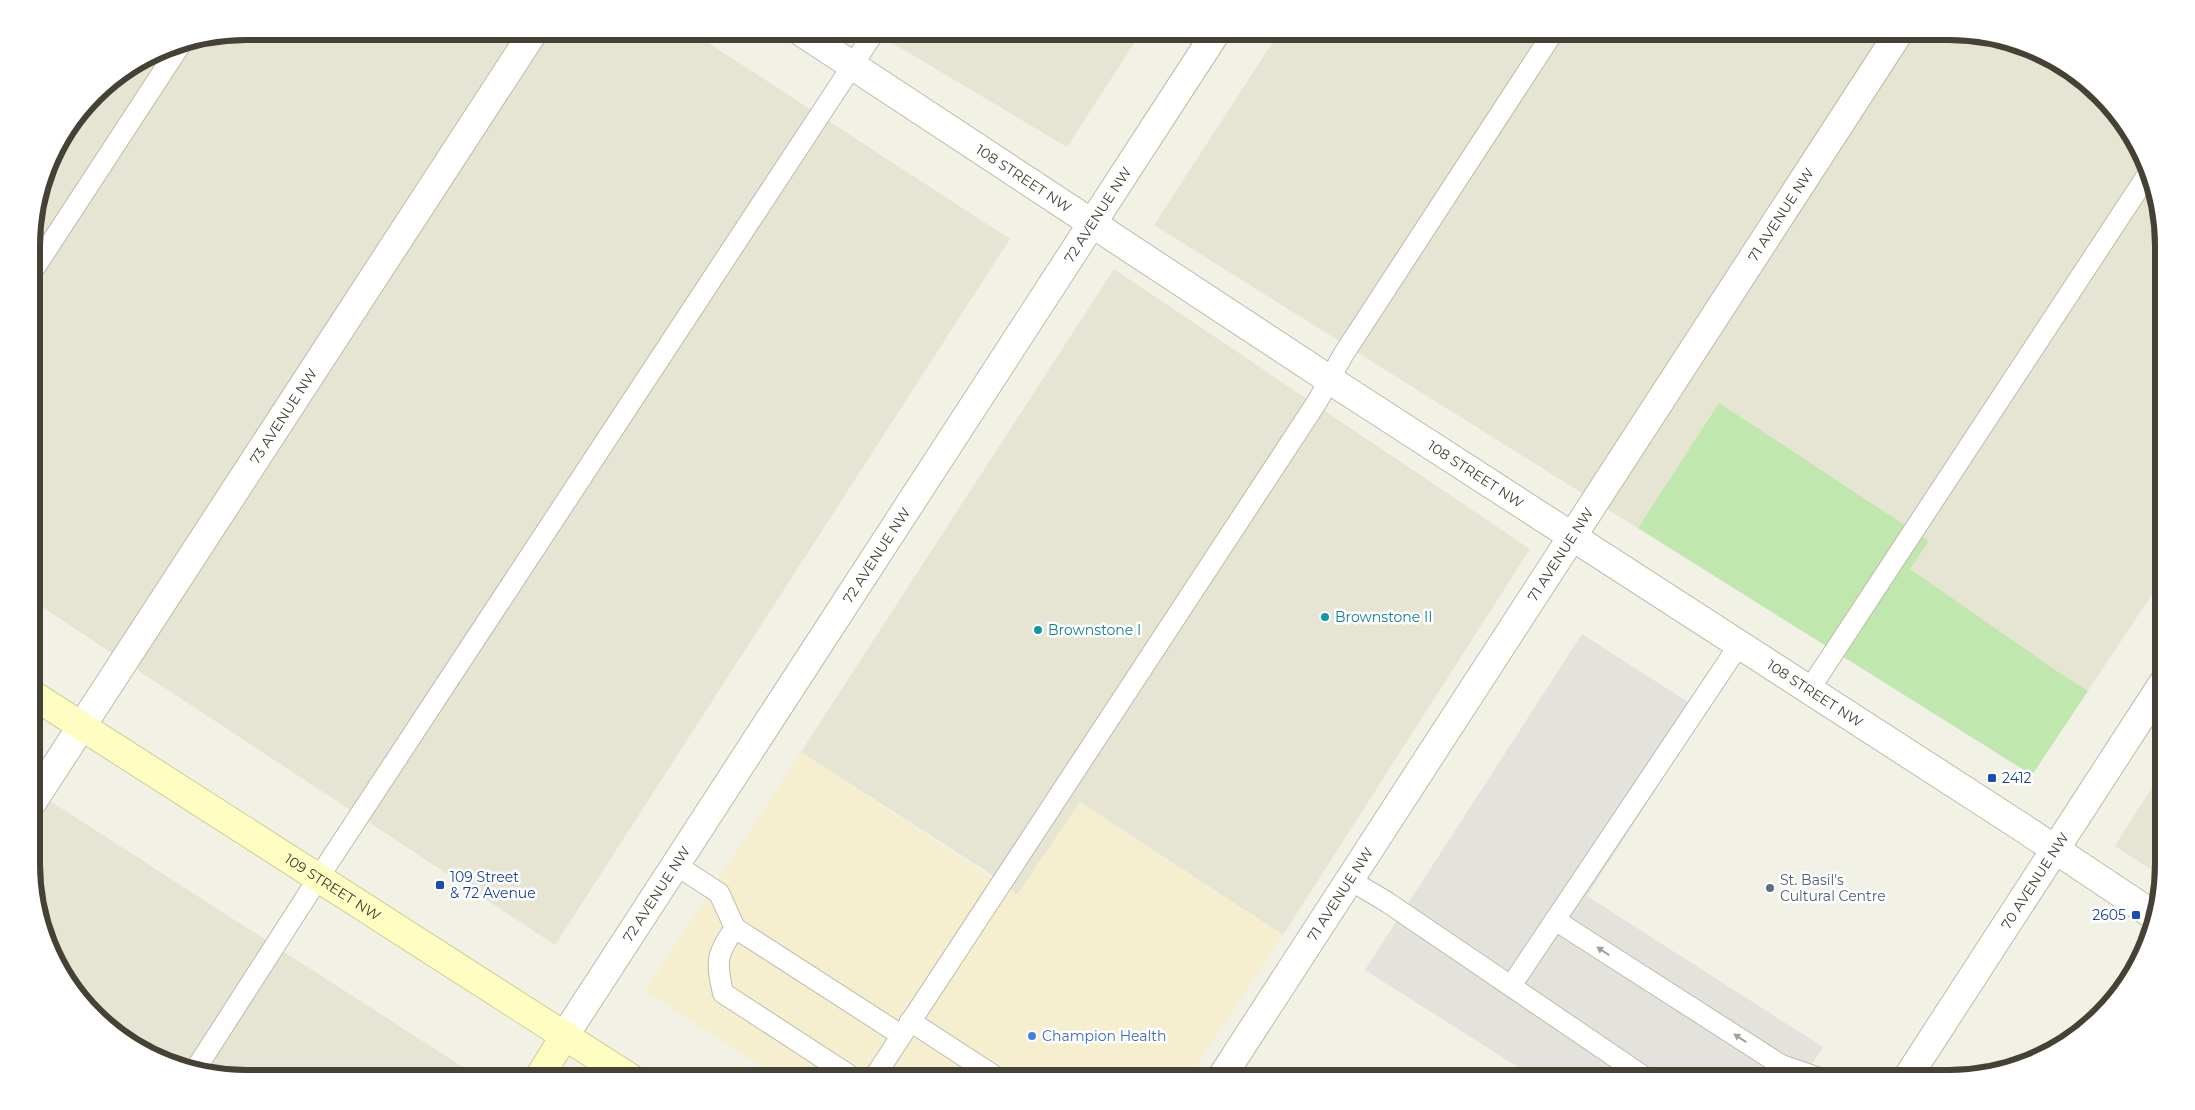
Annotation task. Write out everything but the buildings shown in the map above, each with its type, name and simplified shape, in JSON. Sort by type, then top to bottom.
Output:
[{"type":"main road","name":"109 STREET NW","points":[[40,700],[618,1070]]},
{"type":"main road","name":"72 AVENUE NW","points":[[544,1070],[565,1035]]},
{"type":"street","name":"73 AVENUE NW","points":[[40,790],[528,40]]},
{"type":"street","name":"108 STREET NW","points":[[814,40],[1330,380],[2149,912]]},
{"type":"street","name":"72 AVENUE NW","points":[[565,1035],[1212,40]]},
{"type":"street","name":"71 AVENUE NW","points":[[1226,1070],[1894,40]]},
{"type":"street","name":"70 AVENUE NW","points":[[1912,1070],[2155,695]]},
{"type":"lane","points":[[199,1064],[319,877],[869,40]]},
{"type":"lane","points":[[879,1070],[1317,402],[1343,355],[1548,40]]},
{"type":"lane","points":[[40,260],[175,53]]},
{"type":"lane","points":[[1809,690],[2144,180]]},
{"type":"lane","points":[[1511,986],[1739,644]]},
{"type":"lane","points":[[676,864],[720,894],[735,928],[906,1028],[985,1070]]},
{"type":"lane","points":[[1350,880],[1387,902],[1634,1070]]},
{"type":"lane","points":[[1555,920],[1773,1070]]},
{"type":"lane","points":[[735,928],[721,946],[718,968],[723,993],[841,1070]]},
{"type":"shaded area","points":[[233,40],[704,40],[1010,239],[555,945],[40,606],[40,233],[44,206],[51,180],[61,155],[91,110],[110,91],[155,61],[193,47]]},
{"type":"shaded area","points":[[887,40],[1136,40],[1067,147]]},
{"type":"shaded area","points":[[1274,40],[1962,40],[1989,44],[2015,51],[2052,68],[2095,100],[2120,132],[2134,155],[2148,193],[2155,233],[2155,590],[2032,775],[1154,225]]},
{"type":"shaded area","points":[[1114,269],[1530,549],[1283,935],[1080,802],[1017,895],[986,871],[801,752]]},
{"type":"shaded area","points":[[1582,634],[1705,713],[1587,896],[1823,1047],[1808,1070],[1522,1070],[1365,970]]},
{"type":"shaded area","points":[[801,752],[1017,895],[1080,802],[1283,935],[1194,1070],[766,1070],[645,991]]},
{"type":"shaded area","points":[[2155,783],[2155,872],[2115,846]]},
{"type":"shaded area","points":[[40,795],[466,1069],[233,1070],[206,1066],[180,1059],[155,1049],[132,1035],[110,1019],[91,1000],[61,955],[51,930],[44,904],[40,877]]},
{"type":"green space","points":[[1719,403],[1929,541],[1910,569],[2088,691],[2032,775],[1638,528]]},
{"type":"place","name":"Brownstone II","points":[[1325,617]]},
{"type":"place","name":"Brownstone I","points":[[1038,630]]},
{"type":"place","name":"2412","points":[[1992,778]]},
{"type":"place","name":"109 Street & 72 Avenue","points":[[440,885]]},
{"type":"place","name":"St. Basil's Cultural Centre","points":[[1770,888]]},
{"type":"place","name":"2605","points":[[2136,915]]},
{"type":"place","name":"Champion Health","points":[[1032,1036]]}]
